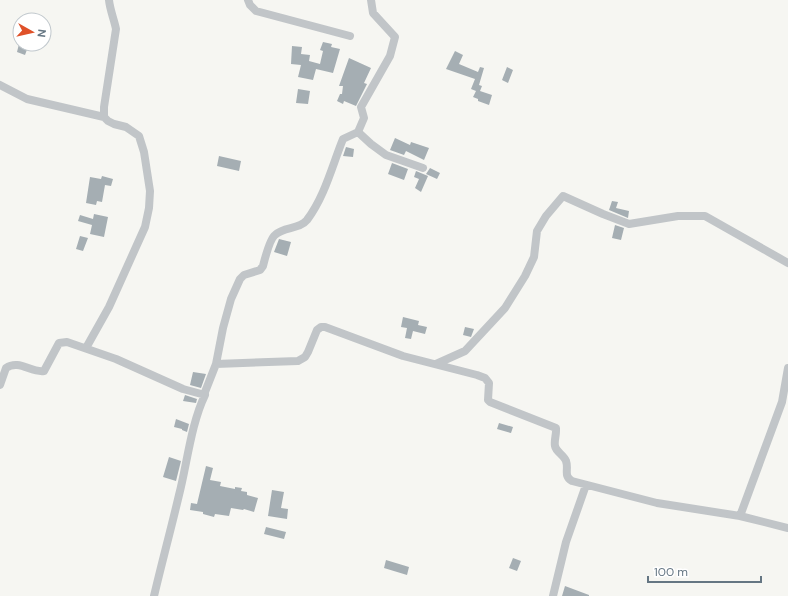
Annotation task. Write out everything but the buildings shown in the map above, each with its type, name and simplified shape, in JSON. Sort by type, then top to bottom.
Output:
[{"type":"street","points":[[104,117],[104,107],[116,29],[109,0]]},
{"type":"street","points":[[248,0],[250,5],[256,11],[350,36]]},
{"type":"street","points":[[154,596],[192,438],[205,392],[216,364],[231,298],[240,279],[244,275],[260,270],[274,235],[280,231],[299,226],[306,221],[319,202],[343,138],[358,132],[364,118],[361,107],[390,56],[395,37],[373,13],[371,0]]},
{"type":"street","points":[[0,85],[27,99],[104,117],[114,124],[126,127],[139,136],[144,152],[150,191],[150,202],[145,227],[109,307],[86,348]]},
{"type":"street","points":[[358,132],[386,155],[422,168]]},
{"type":"street","points":[[436,364],[465,351],[505,308],[525,276],[534,257],[537,231],[546,216],[563,196],[629,224],[678,216],[705,216],[788,262]]},
{"type":"street","points":[[216,364],[298,361],[305,357],[319,328],[325,327],[403,356],[485,378],[489,383],[488,400],[490,402],[556,428],[555,446],[557,451],[566,461],[567,477],[572,481],[657,503],[740,516],[788,528]]},
{"type":"street","points":[[0,386],[6,368],[12,365],[18,365],[38,371],[44,371],[59,343],[67,342],[116,359],[183,389],[205,395]]},
{"type":"street","points":[[740,516],[782,402],[788,368]]},
{"type":"street","points":[[552,596],[568,536],[586,485]]}]
